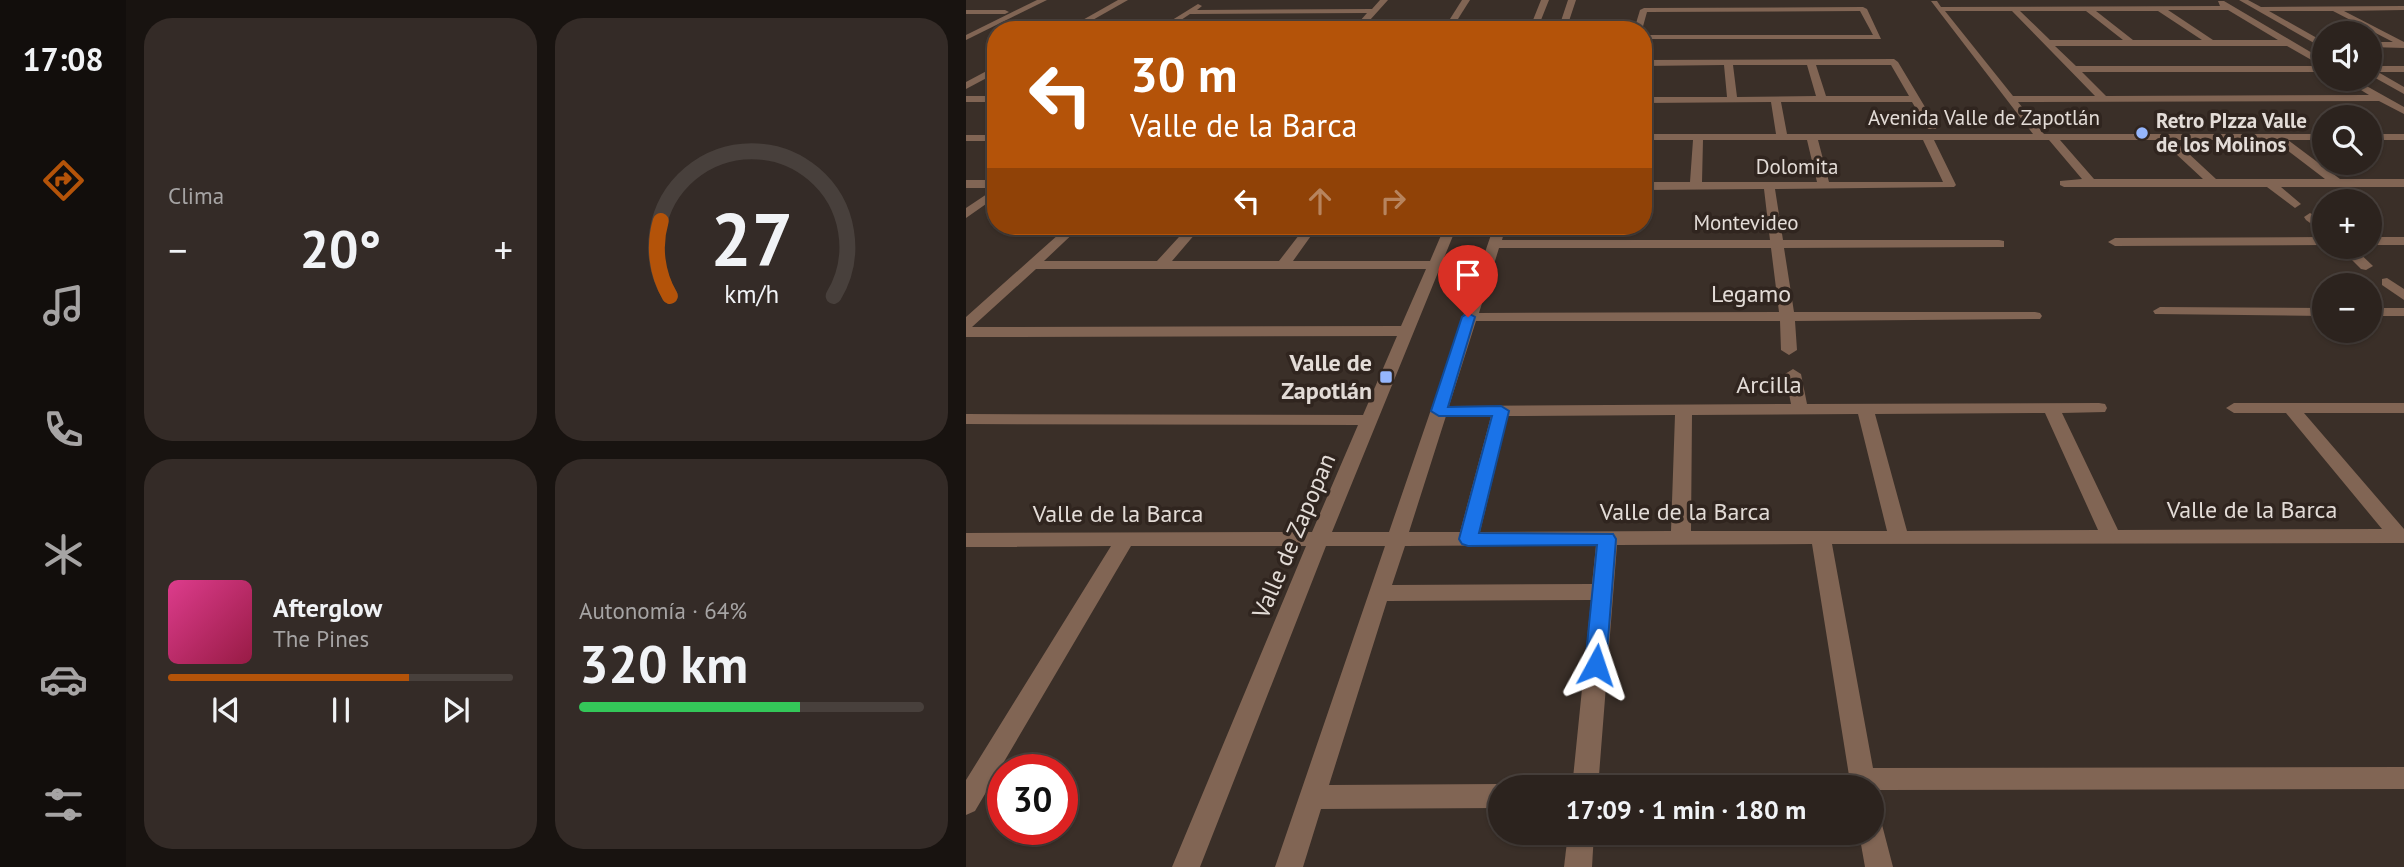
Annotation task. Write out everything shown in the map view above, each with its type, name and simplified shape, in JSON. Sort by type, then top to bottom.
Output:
[{"type":"street","points":[[966,31],[1028,0]]},
{"type":"street","points":[[1001,21],[1044,0]]},
{"type":"street","points":[[1086,21],[1124,0]]},
{"type":"street","points":[[1174,21],[1208,0]]},
{"type":"street","points":[[1364,21],[1384,0]]},
{"type":"street","points":[[1453,21],[1466,0]]},
{"type":"street","points":[[1545,0],[1552,19]]},
{"type":"street","points":[[1549,21],[1572,0]]},
{"type":"street","points":[[1641,21],[1644,0]]},
{"type":"street","points":[[1746,0],[1747,10]]},
{"type":"street","points":[[1758,0],[1761,10]]},
{"type":"street","points":[[1857,0],[1916,99],[1930,132]]},
{"type":"street","points":[[1931,0],[2011,99],[2091,183]]},
{"type":"street","points":[[2215,0],[2312,59]]},
{"type":"street","points":[[2243,0],[2312,38]]},
{"type":"street","points":[[1938,9],[2230,8]]},
{"type":"street","points":[[2333,8],[2358,21]]},
{"type":"street","points":[[2259,9],[2404,8]]},
{"type":"street","points":[[1718,9],[1720,37]]},
{"type":"street","points":[[1652,37],[1720,37],[1863,9]]},
{"type":"street","points":[[2014,9],[2104,99]]},
{"type":"street","points":[[2089,9],[2131,43]]},
{"type":"street","points":[[2161,9],[2211,43]]},
{"type":"street","points":[[1188,12],[1374,10]]},
{"type":"street","points":[[1644,10],[1761,10],[1886,50]]},
{"type":"street","points":[[966,12],[1005,12]]},
{"type":"street","points":[[966,38],[987,28]]},
{"type":"street","points":[[2382,34],[2404,45],[2382,45]]},
{"type":"street","points":[[2050,43],[2287,43]]},
{"type":"street","points":[[1652,63],[1811,62],[1886,50]]},
{"type":"street","points":[[1811,62],[1822,99]]},
{"type":"street","points":[[1728,63],[1732,99]]},
{"type":"street","points":[[2076,69],[2312,66]]},
{"type":"street","points":[[2382,70],[2404,69]]},
{"type":"street","points":[[966,86],[987,74]]},
{"type":"street","points":[[2382,77],[2404,90]]},
{"type":"street","points":[[2369,91],[2404,111]]},
{"type":"street","points":[[2011,99],[2381,98]]},
{"type":"street","points":[[966,99],[987,99]]},
{"type":"street","points":[[1775,99],[1783,137]]},
{"type":"street","points":[[1652,100],[1916,99]]},
{"type":"street","name":"Avenida Valle de Zapotlán","points":[[1652,137],[1812,137],[1930,132],[2047,137],[2312,137]]},
{"type":"street","name":"Dolomita","points":[[1652,186],[1951,185],[1930,132]]},
{"type":"street","points":[[1696,186],[1698,137]]},
{"type":"street","points":[[1812,137],[1825,186]]},
{"type":"street","points":[[2164,137],[2213,183]]},
{"type":"street","points":[[2277,137],[2337,183]]},
{"type":"street","points":[[2382,137],[2404,137]]},
{"type":"street","points":[[966,138],[987,138]]},
{"type":"street","points":[[2064,183],[2404,183]]},
{"type":"street","points":[[2270,183],[2295,204]]},
{"type":"street","points":[[966,184],[987,184]]},
{"type":"street","points":[[1769,186],[1789,350]]},
{"type":"street","points":[[966,214],[987,198]]},
{"type":"street","points":[[966,325],[1065,235]]},
{"type":"street","points":[[1162,264],[1188,235]]},
{"type":"street","points":[[1284,264],[1305,235]]},
{"type":"street","name":"Valle de Zapopan","points":[[1186,867],[1319,539],[1447,235]]},
{"type":"street","points":[[1289,867],[1497,235]]},
{"type":"street","name":"Montevideo","points":[[1497,235],[1775,244],[1999,244]]},
{"type":"street","points":[[2115,242],[2312,241]]},
{"type":"street","points":[[2382,241],[2404,241]]},
{"type":"street","points":[[2359,259],[2366,265]]},
{"type":"street","points":[[1032,265],[1435,265]]},
{"type":"street","points":[[2387,282],[2404,296]]},
{"type":"street","points":[[2160,311],[2312,312]]},
{"type":"street","points":[[2382,312],[2404,312]]},
{"type":"street","name":"Legamo","points":[[1468,317],[2035,316]]},
{"type":"street","points":[[966,332],[1406,331]]},
{"type":"street","points":[[1793,374],[1800,409]]},
{"type":"street","points":[[2051,408],[2111,537]]},
{"type":"street","name":"Arcilla","points":[[1439,411],[2099,408]]},
{"type":"street","points":[[2234,408],[2404,408]]},
{"type":"street","points":[[2291,408],[2401,536]]},
{"type":"street","points":[[1681,538],[1684,409]]},
{"type":"street","points":[[1865,409],[1899,538]]},
{"type":"street","points":[[1468,539],[1501,411]]},
{"type":"street","points":[[966,419],[1371,420]]},
{"type":"street","name":"Valle de la Barca","points":[[966,540],[2401,536]]},
{"type":"street","points":[[1821,538],[1862,775]]},
{"type":"street","points":[[1586,775],[1607,539]]},
{"type":"street","points":[[966,803],[1125,540]]},
{"type":"street","points":[[1378,593],[1602,592]]},
{"type":"street","points":[[1884,783],[2404,778]]},
{"type":"street","points":[[1311,797],[1488,796]]},
{"type":"street","points":[[1578,867],[1580,845]]},
{"type":"street","points":[[1875,845],[1879,867]]},
{"type":"place","name":"Retro PIzza Valle de los Molinos","points":[[2142,133]]},
{"type":"place","name":"Valle de Zapotlán","points":[[1386,377]]},
{"type":"route","points":[[1468,317],[1439,411],[1501,411],[1468,539],[1607,539],[1596,665]]}]
